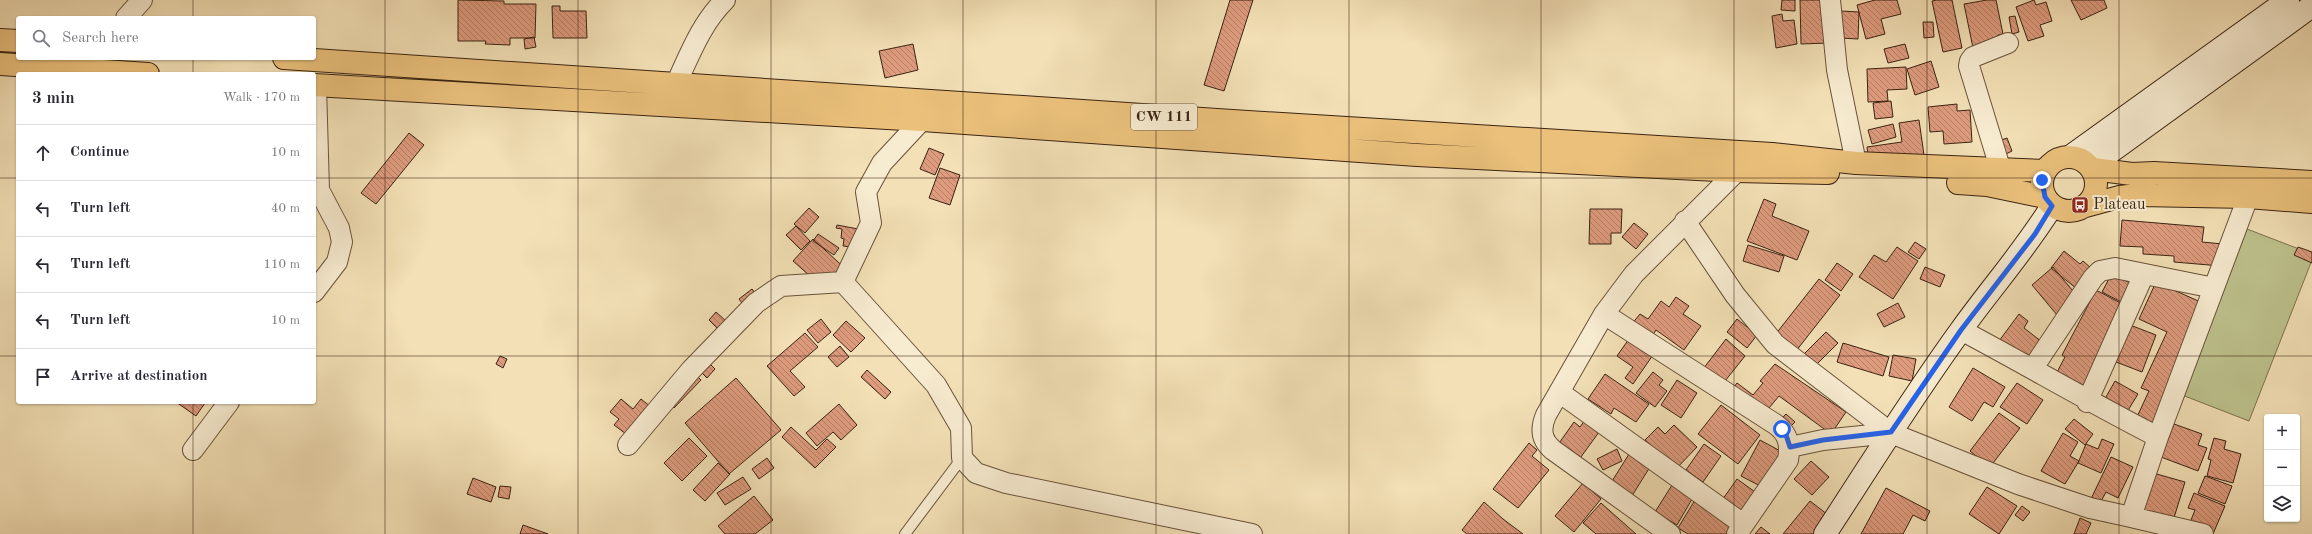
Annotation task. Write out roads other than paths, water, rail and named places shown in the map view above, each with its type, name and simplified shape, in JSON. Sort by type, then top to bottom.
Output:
[{"type":"main road","points":[[2072,156],[2288,0]]},
{"type":"main road","points":[[2092,168],[2312,6]]},
{"type":"main road","points":[[0,40],[16,41]]},
{"type":"main road","name":"CW 111","points":[[314,60],[1224,121],[1772,154],[1856,164],[2001,171],[2045,171]]},
{"type":"main road","points":[[0,64],[118,72]]},
{"type":"main road","name":"CW 111","points":[[316,85],[922,120],[1417,155],[1737,172],[1814,172],[1988,185],[2048,201]]},
{"type":"main road","points":[[2086,206],[2093,198],[2097,189],[2096,178],[2092,168],[2082,159],[2072,156],[2060,158],[2051,163],[2045,171],[2042,188],[2048,201],[2063,211],[2075,211],[2086,206],[2119,197],[2139,195],[2248,197],[2312,202]]},
{"type":"main road","points":[[2092,168],[2132,174],[2154,173],[2312,182]]},
{"type":"main road","points":[[1825,534],[1891,432],[1961,330],[2035,234],[2048,201]]},
{"type":"street","points":[[128,16],[142,0]]},
{"type":"street","points":[[676,84],[697,36],[712,13],[725,0]]},
{"type":"street","points":[[1830,0],[1837,70],[1856,164]]},
{"type":"street","points":[[2001,171],[1970,66],[1970,61],[1974,57],[2008,43]]},
{"type":"street","points":[[316,111],[319,190],[339,228],[342,242],[337,262],[316,289]]},
{"type":"street","points":[[843,282],[871,223],[866,192],[882,163],[922,120]]},
{"type":"street","points":[[1670,534],[1548,446],[1542,428],[1546,415],[1604,314],[1634,274],[1685,221],[1737,172]]},
{"type":"street","points":[[2131,517],[2158,437],[2248,197]]},
{"type":"street","points":[[1685,221],[1735,295],[1775,344],[1891,432],[2018,484],[2090,508],[2203,534]]},
{"type":"street","points":[[2033,368],[2096,274],[2110,268],[2214,288]]},
{"type":"street","points":[[2087,402],[2144,274]]},
{"type":"street","points":[[628,445],[692,370],[756,303],[781,286],[843,282]]},
{"type":"street","points":[[843,282],[936,385],[961,428],[962,458],[976,473],[1006,483],[1252,534]]},
{"type":"street","points":[[1559,392],[1740,529],[1784,467],[1788,460],[1790,447],[1786,435],[1775,424],[1604,314]]},
{"type":"street","points":[[1961,330],[2033,368],[2087,402],[2158,437]]},
{"type":"street","points":[[193,450],[228,404]]},
{"type":"street","points":[[1790,447],[1823,440],[1891,432]]},
{"type":"lane","points":[[905,534],[962,458]]},
{"type":"place","name":"Plateau","points":[[2080,205]]}]
